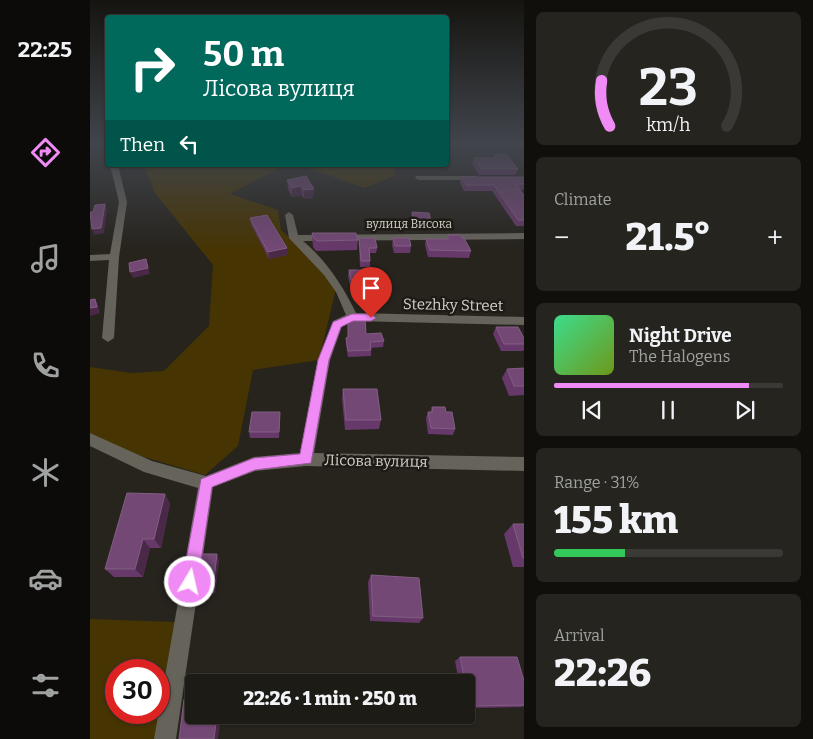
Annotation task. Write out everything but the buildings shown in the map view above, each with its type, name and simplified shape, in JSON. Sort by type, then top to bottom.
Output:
[{"type":"street","points":[[108,338],[114,257],[123,202],[117,178]]},
{"type":"street","points":[[289,215],[294,238],[307,249],[328,273],[341,292],[352,317],[337,324],[324,360],[306,459]]},
{"type":"street","name":"вулиця Висока","points":[[294,238],[524,236]]},
{"type":"street","points":[[90,258],[114,257]]},
{"type":"street","name":"Stezhky Street","points":[[352,317],[524,321]]},
{"type":"street","points":[[90,439],[150,467],[206,483],[165,739]]},
{"type":"street","name":"Лісова вулиця","points":[[206,483],[254,464],[306,459],[524,464]]},
{"type":"shaded area","points":[[149,178],[259,178],[230,194],[278,210],[281,230],[314,260],[336,289],[319,360],[253,370],[238,446],[205,475],[90,441],[90,367],[132,373],[164,371],[209,326],[213,265],[155,193]]},
{"type":"shaded area","points":[[338,178],[389,178],[364,188]]},
{"type":"shaded area","points":[[90,619],[175,622],[169,659],[105,659],[105,724],[159,724],[157,739],[90,739]]},
{"type":"route","points":[[190,582],[206,483],[254,464],[306,459],[324,360],[337,324],[352,317],[371,318]]}]
